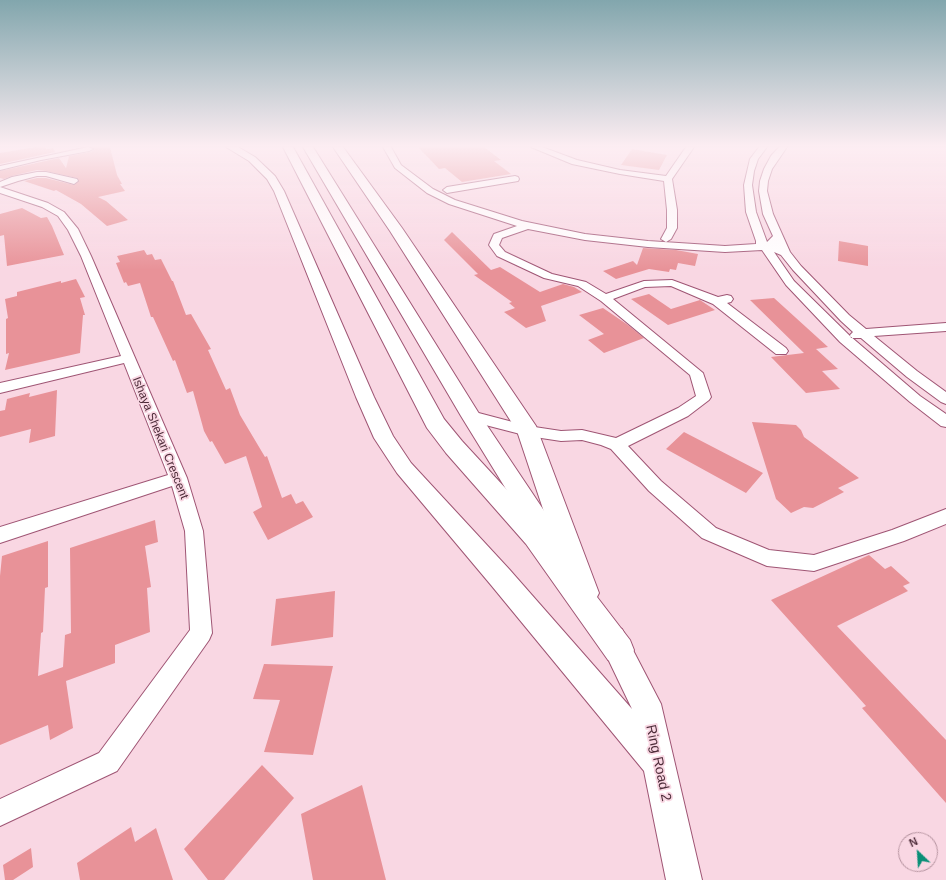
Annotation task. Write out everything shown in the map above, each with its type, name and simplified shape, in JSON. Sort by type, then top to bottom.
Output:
[{"type":"highway","points":[[310,188],[435,423],[459,453],[534,537],[620,650]]},
{"type":"highway","points":[[367,188],[397,231],[528,431],[585,594]]},
{"type":"main road","points":[[277,188],[365,397],[384,438],[404,468],[500,577],[658,763]]},
{"type":"main road","name":"Ring Road 2","points":[[333,188],[471,416],[620,650],[646,704],[684,880]]},
{"type":"street","points":[[426,188],[452,202],[474,210],[529,225],[584,237],[648,244],[725,245],[768,243],[785,252],[797,268],[834,307],[862,333],[912,374],[946,399]]},
{"type":"street","points":[[444,188],[463,199],[524,218],[576,228],[666,239],[685,238],[725,245],[776,264]]},
{"type":"street","points":[[666,239],[672,228],[672,210],[669,188]]},
{"type":"street","points":[[748,188],[751,212],[757,229],[768,243],[776,264],[795,288],[845,339],[916,399],[946,422]]},
{"type":"street","points":[[763,188],[768,214],[768,243]]},
{"type":"street","name":"Ishaya Shekari Crescent","points":[[0,813],[108,762],[202,632],[194,530],[178,478],[73,229],[61,214],[45,205],[2,191]]},
{"type":"street","points":[[529,225],[498,236],[494,245],[502,254],[548,276],[582,284],[605,298],[696,372],[704,397],[683,412],[617,445]]},
{"type":"street","points":[[672,228],[685,238]]},
{"type":"street","points":[[725,245],[743,238],[757,229]]},
{"type":"street","points":[[605,298],[644,284],[672,283],[722,300],[781,351]]},
{"type":"street","points":[[845,339],[862,333],[946,327]]},
{"type":"street","points":[[0,388],[128,358]]},
{"type":"street","points":[[471,416],[528,431],[561,436],[582,435],[605,440],[617,445],[655,486],[709,533],[766,558],[814,563],[897,536],[946,516]]},
{"type":"street","points":[[0,535],[178,478]]},
{"type":"building","points":[[45,188],[123,188],[125,191],[98,197],[106,201],[128,220],[107,226],[81,204],[56,190],[54,191]]},
{"type":"building","points":[[22,208],[41,218],[47,217],[64,255],[7,266],[4,235],[0,236],[0,214]]},
{"type":"building","points":[[452,232],[491,270],[500,267],[540,292],[563,284],[574,287],[582,292],[541,306],[546,321],[526,328],[504,312],[515,308],[509,303],[512,302],[474,275],[478,274],[444,240]]},
{"type":"building","points":[[839,241],[868,246],[868,266],[838,261]]},
{"type":"building","points":[[643,248],[676,250],[698,254],[695,266],[678,263],[676,270],[670,269],[669,272],[649,269],[616,279],[603,271],[633,261],[637,265]]},
{"type":"building","points":[[144,250],[147,255],[152,254],[155,260],[161,259],[173,281],[186,315],[191,314],[211,349],[208,350],[226,390],[230,388],[240,415],[265,457],[267,456],[282,498],[291,494],[296,504],[303,501],[313,517],[268,540],[253,512],[262,507],[246,456],[225,464],[212,441],[210,442],[204,431],[193,391],[187,393],[175,360],[173,361],[153,317],[151,317],[140,283],[128,286],[126,282],[124,283],[116,263],[120,262],[117,256]]},
{"type":"building","points":[[76,279],[85,297],[80,298],[85,315],[83,315],[80,353],[5,370],[9,353],[6,354],[6,319],[8,318],[5,299],[17,296],[17,292],[61,281],[61,283]]},
{"type":"building","points":[[649,294],[671,309],[700,300],[715,310],[668,325],[631,299]]},
{"type":"building","points":[[774,298],[828,347],[816,349],[838,369],[822,371],[840,389],[806,393],[771,357],[804,353],[750,300]]},
{"type":"building","points":[[603,308],[644,338],[604,353],[588,340],[604,334],[579,315]]},
{"type":"building","points":[[57,390],[55,436],[29,443],[31,429],[0,437],[0,411],[5,410],[7,399],[30,393],[29,397]]},
{"type":"building","points":[[752,422],[796,425],[801,430],[804,437],[859,478],[838,488],[844,492],[813,508],[804,507],[791,513],[776,499]]},
{"type":"building","points":[[684,432],[763,473],[746,493],[666,449]]},
{"type":"building","points":[[155,520],[158,542],[145,546],[151,587],[147,588],[150,632],[115,645],[115,663],[66,681],[73,728],[50,740],[48,725],[0,745],[0,576],[2,556],[48,541],[48,587],[45,588],[43,632],[41,633],[38,676],[63,667],[65,635],[71,633],[70,548]]},
{"type":"building","points":[[869,555],[885,569],[891,566],[910,583],[903,586],[908,591],[837,626],[946,740],[946,803],[862,708],[866,706],[771,600]]},
{"type":"building","points":[[335,591],[333,637],[271,646],[276,599]]},
{"type":"building","points":[[264,664],[333,666],[313,755],[264,752],[280,700],[253,699]]},
{"type":"building","points":[[262,765],[294,798],[224,880],[208,880],[184,849]]},
{"type":"building","points":[[362,785],[386,880],[313,880],[301,814]]},
{"type":"building","points":[[131,827],[135,842],[156,828],[173,880],[80,880],[77,863]]},
{"type":"building","points":[[31,848],[33,867],[13,880],[5,880],[3,865]]}]
